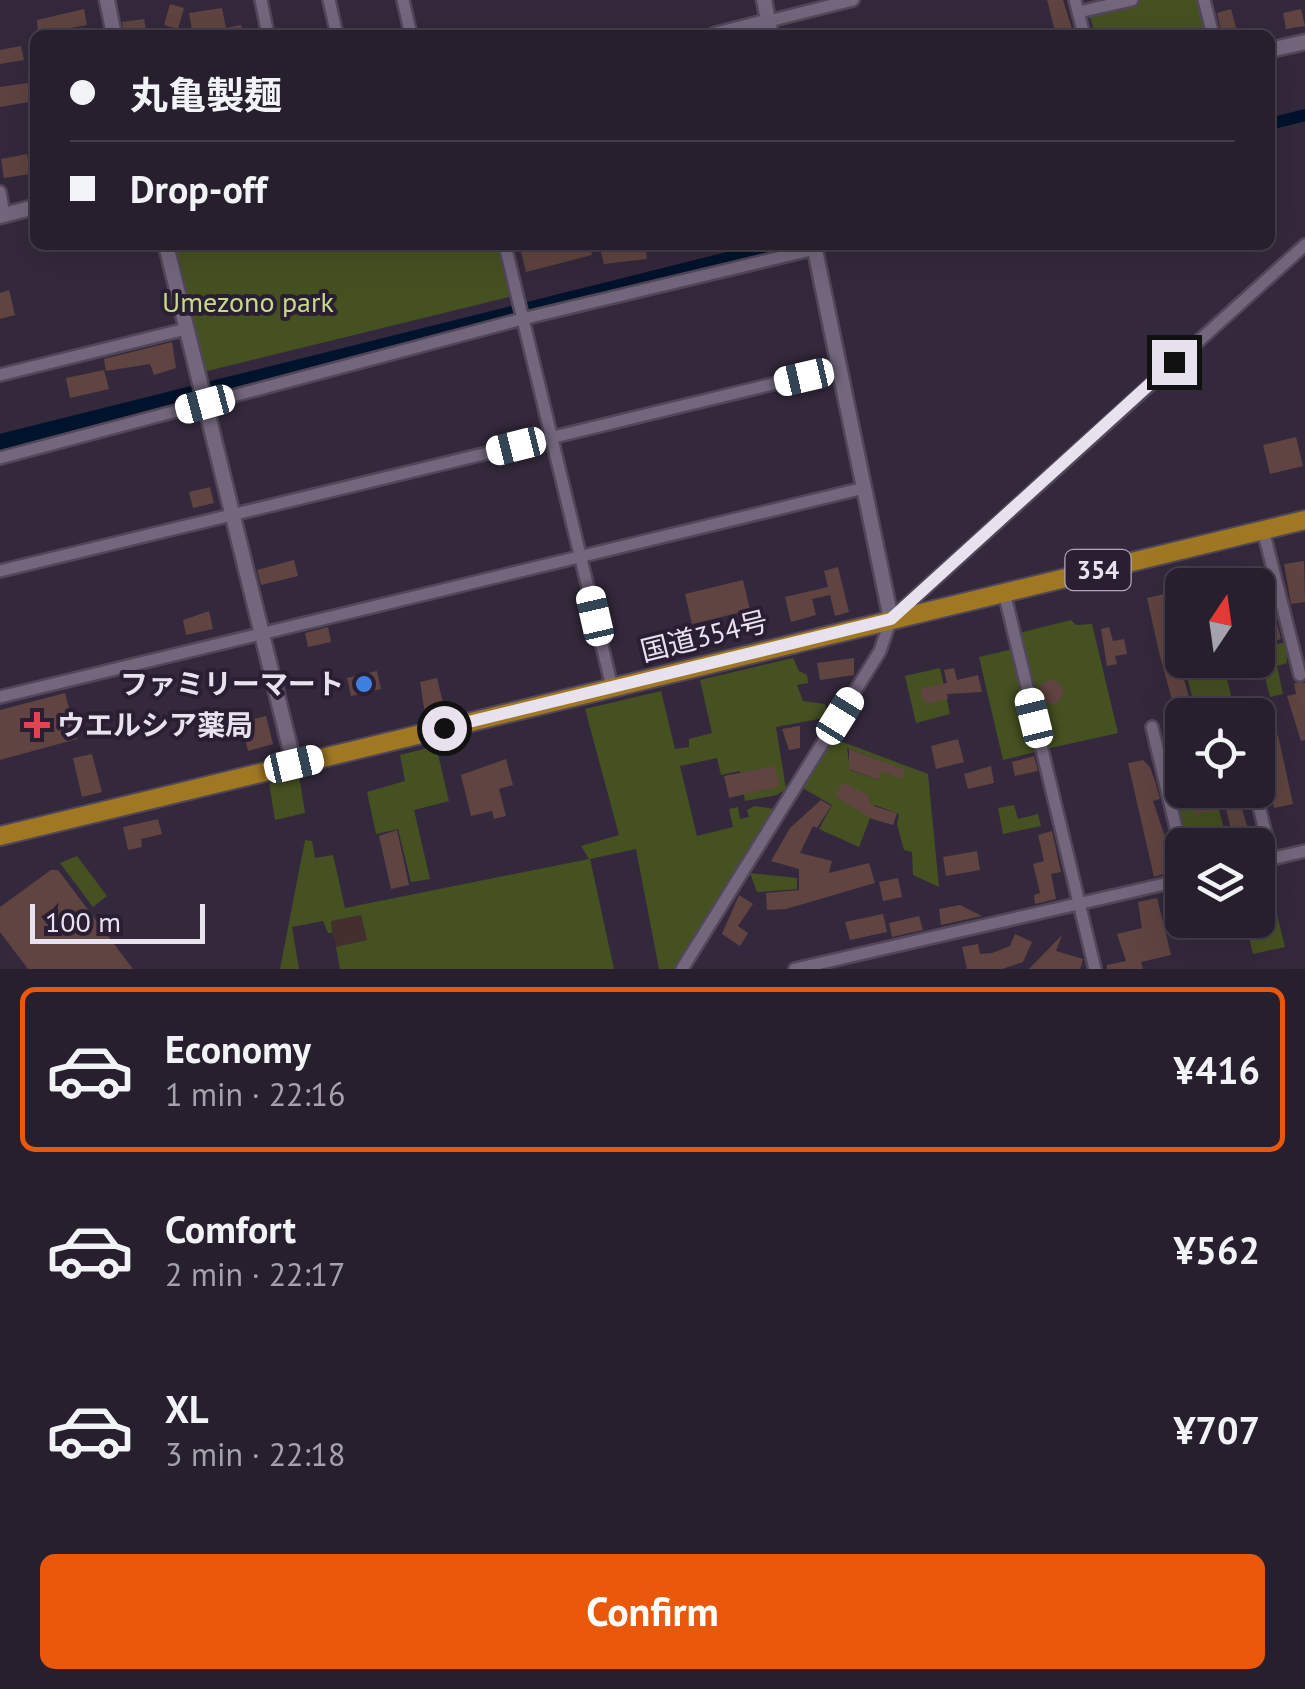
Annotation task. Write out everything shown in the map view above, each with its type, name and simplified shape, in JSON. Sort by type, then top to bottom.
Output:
[{"type":"highway","name":"国道354号","points":[[0,836],[1305,520]]},
{"type":"street","points":[[107,0],[113,30]]},
{"type":"street","points":[[261,0],[267,30]]},
{"type":"street","points":[[329,0],[335,30]]},
{"type":"street","points":[[403,0],[410,30]]},
{"type":"street","points":[[764,0],[770,28],[853,0]]},
{"type":"street","points":[[1077,6],[1132,0]]},
{"type":"street","points":[[1204,0],[1212,30]]},
{"type":"street","points":[[1275,49],[1305,42]]},
{"type":"street","points":[[0,192],[2,215],[30,208]]},
{"type":"street","points":[[682,969],[880,651],[891,619],[1305,244]]},
{"type":"street","points":[[167,250],[294,764]]},
{"type":"street","points":[[506,250],[612,687]]},
{"type":"street","points":[[0,458],[522,319],[799,250]]},
{"type":"street","points":[[816,250],[891,619]]},
{"type":"street","points":[[0,375],[186,330]]},
{"type":"street","points":[[0,571],[840,368]]},
{"type":"street","points":[[0,697],[864,488]]},
{"type":"street","points":[[1264,530],[1300,675]]},
{"type":"street","points":[[1004,592],[1095,969]]},
{"type":"street","points":[[1152,726],[1176,828]]},
{"type":"street","points":[[1275,858],[1305,851]]},
{"type":"street","points":[[796,969],[1165,884]]},
{"type":"shaded area","points":[[361,915],[367,940],[336,947],[330,921]]},
{"type":"green space","points":[[1139,0],[1200,0],[1208,30],[1094,30],[1089,13]]},
{"type":"green space","name":"Umezono park","points":[[173,250],[501,250],[513,296],[203,372]]},
{"type":"green space","points":[[1071,620],[1076,625],[1092,624],[1118,733],[1046,749],[1019,633]]},
{"type":"green space","points":[[1286,642],[1287,663],[1277,666],[1283,694],[1270,697],[1265,678],[1275,678],[1275,644]]},
{"type":"green space","points":[[1013,649],[1039,751],[1003,760],[979,657]]},
{"type":"green space","points":[[793,658],[799,671],[807,675],[808,683],[797,685],[803,701],[825,704],[829,717],[776,727],[786,789],[777,795],[745,801],[740,771],[721,775],[717,758],[680,766],[697,836],[733,827],[729,809],[738,807],[740,819],[749,817],[747,810],[755,806],[774,809],[678,969],[659,969],[636,849],[590,859],[614,969],[340,969],[336,947],[367,940],[361,915],[331,921],[332,933],[328,933],[323,921],[292,927],[299,969],[280,969],[305,840],[312,841],[315,858],[333,855],[345,908],[589,859],[581,846],[619,835],[585,709],[661,691],[675,749],[689,747],[689,739],[712,733],[700,680]]},
{"type":"green space","points":[[940,668],[950,714],[916,723],[905,676]]},
{"type":"green space","points":[[1188,678],[1227,678],[1231,698],[1192,698]]},
{"type":"green space","points":[[832,738],[928,774],[939,887],[913,875],[912,852],[904,850],[897,824],[899,814],[875,805],[859,847],[819,829],[832,805],[801,787]],"holes":[[[847,748],[883,762],[878,780],[850,770]]]},
{"type":"green space","points":[[436,746],[449,801],[414,810],[430,879],[411,882],[398,829],[376,834],[367,792],[405,781],[400,755]]},
{"type":"green space","points":[[299,775],[305,813],[275,820],[269,783]]},
{"type":"green space","points":[[1014,805],[1018,819],[1038,814],[1041,826],[1003,834],[998,808]]},
{"type":"green space","points":[[1178,808],[1219,808],[1224,828],[1183,828]]},
{"type":"green space","points":[[77,856],[107,896],[93,907],[60,863]]},
{"type":"green space","points":[[750,873],[797,878],[797,889],[757,892]]},
{"type":"green space","points":[[1275,906],[1285,947],[1253,954],[1249,938],[1275,938]]},
{"type":"building","points":[[1047,0],[1063,0],[1072,30],[1055,30]]},
{"type":"building","points":[[170,4],[184,8],[178,29],[164,25]]},
{"type":"building","points":[[222,8],[226,28],[241,25],[242,30],[192,30],[189,13]]},
{"type":"building","points":[[84,9],[87,25],[38,30],[37,20]]},
{"type":"building","points":[[1231,9],[1237,30],[1221,30],[1217,13]]},
{"type":"building","points":[[1301,9],[1305,26],[1286,29],[1283,13]]},
{"type":"building","points":[[144,19],[146,30],[123,30],[122,22]]},
{"type":"building","points":[[21,46],[24,60],[0,64],[0,50]]},
{"type":"building","points":[[30,83],[30,102],[0,107],[0,87]]},
{"type":"building","points":[[27,154],[30,174],[4,178],[1,159]]},
{"type":"building","points":[[520,250],[591,250],[592,255],[526,272]]},
{"type":"building","points":[[600,250],[646,250],[647,259],[604,264]]},
{"type":"building","points":[[9,290],[15,315],[0,319],[0,293]]},
{"type":"building","points":[[172,342],[176,368],[154,375],[150,364],[106,371],[104,359]]},
{"type":"building","points":[[104,370],[109,389],[70,398],[66,378]]},
{"type":"building","points":[[1296,437],[1303,466],[1270,474],[1263,445]]},
{"type":"building","points":[[210,487],[214,503],[193,508],[189,492]]},
{"type":"building","points":[[294,560],[298,576],[261,585],[257,570]]},
{"type":"building","points":[[1304,561],[1305,602],[1291,604],[1284,564]]},
{"type":"building","points":[[838,567],[849,612],[835,616],[830,595],[812,599],[816,615],[791,622],[785,597],[828,587],[824,571]]},
{"type":"building","points":[[743,580],[750,610],[692,624],[685,594]]},
{"type":"building","points":[[1164,594],[1165,674],[1159,652],[1147,598]]},
{"type":"building","points":[[209,611],[213,629],[186,635],[183,620]]},
{"type":"building","points":[[1275,625],[1281,639],[1275,641]]},
{"type":"building","points":[[328,627],[331,642],[308,647],[305,633]]},
{"type":"building","points":[[1109,627],[1113,641],[1124,639],[1127,654],[1115,656],[1117,664],[1107,666],[1101,629]]},
{"type":"building","points":[[854,658],[854,675],[820,680],[817,663]]},
{"type":"building","points":[[954,668],[957,680],[978,675],[982,692],[947,694],[948,699],[928,703],[923,700],[921,688],[947,683],[944,670]]},
{"type":"building","name":"ファミリーマート","points":[[377,671],[381,689],[351,696],[347,678]]},
{"type":"building","points":[[437,678],[444,707],[425,714],[420,682]]},
{"type":"building","points":[[1166,678],[1184,678],[1189,698],[1171,698]]},
{"type":"building","points":[[1051,680],[1060,683],[1060,701],[1051,704],[1042,701],[1039,692],[1042,683]]},
{"type":"building","points":[[1294,683],[1305,683],[1305,740],[1301,741],[1287,696],[1296,694]]},
{"type":"building","name":"ウエルシア薬局","points":[[65,693],[77,739],[0,760],[0,710]]},
{"type":"building","points":[[266,716],[273,744],[248,751],[241,722]]},
{"type":"building","points":[[800,726],[800,748],[789,750],[782,729]]},
{"type":"building","points":[[1278,735],[1293,804],[1275,808]]},
{"type":"building","points":[[958,739],[964,762],[936,769],[931,746]]},
{"type":"building","points":[[849,749],[905,770],[902,779],[882,771],[878,780],[849,769]]},
{"type":"building","points":[[92,754],[102,792],[82,797],[73,758]]},
{"type":"building","points":[[1034,756],[1038,771],[1015,776],[1012,762]]},
{"type":"building","points":[[506,759],[513,785],[499,789],[506,816],[494,819],[492,811],[471,816],[461,775]]},
{"type":"building","points":[[1143,760],[1150,767],[1160,799],[1153,801],[1165,837],[1165,874],[1154,877],[1128,763]]},
{"type":"building","points":[[775,766],[779,786],[729,798],[724,776]]},
{"type":"building","points":[[991,766],[994,783],[968,789],[964,774]]},
{"type":"building","points":[[843,782],[868,795],[870,805],[897,813],[893,825],[872,819],[835,796]]},
{"type":"building","points":[[821,800],[831,806],[817,828],[813,826],[800,853],[832,861],[829,873],[869,863],[875,883],[786,909],[767,910],[766,893],[799,890],[799,869],[771,861],[790,828]]},
{"type":"building","points":[[1193,808],[1242,808],[1248,828],[1231,828],[1226,809],[1194,814]]},
{"type":"building","points":[[158,819],[162,834],[141,839],[142,847],[128,850],[123,827]]},
{"type":"building","points":[[397,830],[409,885],[391,889],[379,836]]},
{"type":"building","points":[[1052,831],[1061,872],[1051,874],[1056,899],[1035,904],[1034,895],[1040,893],[1033,864],[1044,861],[1038,835]]},
{"type":"building","points":[[977,851],[980,870],[946,876],[943,857]]},
{"type":"building","points":[[51,870],[58,870],[133,969],[28,969],[0,932],[0,907]]},
{"type":"building","points":[[898,878],[902,897],[883,901],[879,882]]},
{"type":"building","points":[[739,895],[753,904],[738,926],[748,933],[740,946],[722,934]]},
{"type":"building","points":[[1157,898],[1171,955],[1141,962],[1143,969],[1107,969],[1107,965],[1126,961],[1117,934],[1142,928],[1138,902]]},
{"type":"building","points":[[960,905],[982,916],[941,925],[939,909]]},
{"type":"building","points":[[883,914],[887,932],[850,940],[845,922]]},
{"type":"building","points":[[919,916],[923,930],[892,937],[889,923]]},
{"type":"building","points":[[1015,934],[1032,942],[1023,962],[1002,969],[967,969],[962,947],[978,944],[980,954],[992,953],[1010,946]]},
{"type":"building","points":[[1062,935],[1056,951],[1083,959],[1080,969],[1029,969]]},
{"type":"waterway","points":[[1275,123],[1305,115]]},
{"type":"waterway","points":[[0,444],[776,250]]},
{"type":"place","name":"ファミリーマート","points":[[364,684]]},
{"type":"place","name":"ウエルシア薬局","points":[[37,725]]},
{"type":"route","points":[[444,728],[891,619],[1174,362]]}]
